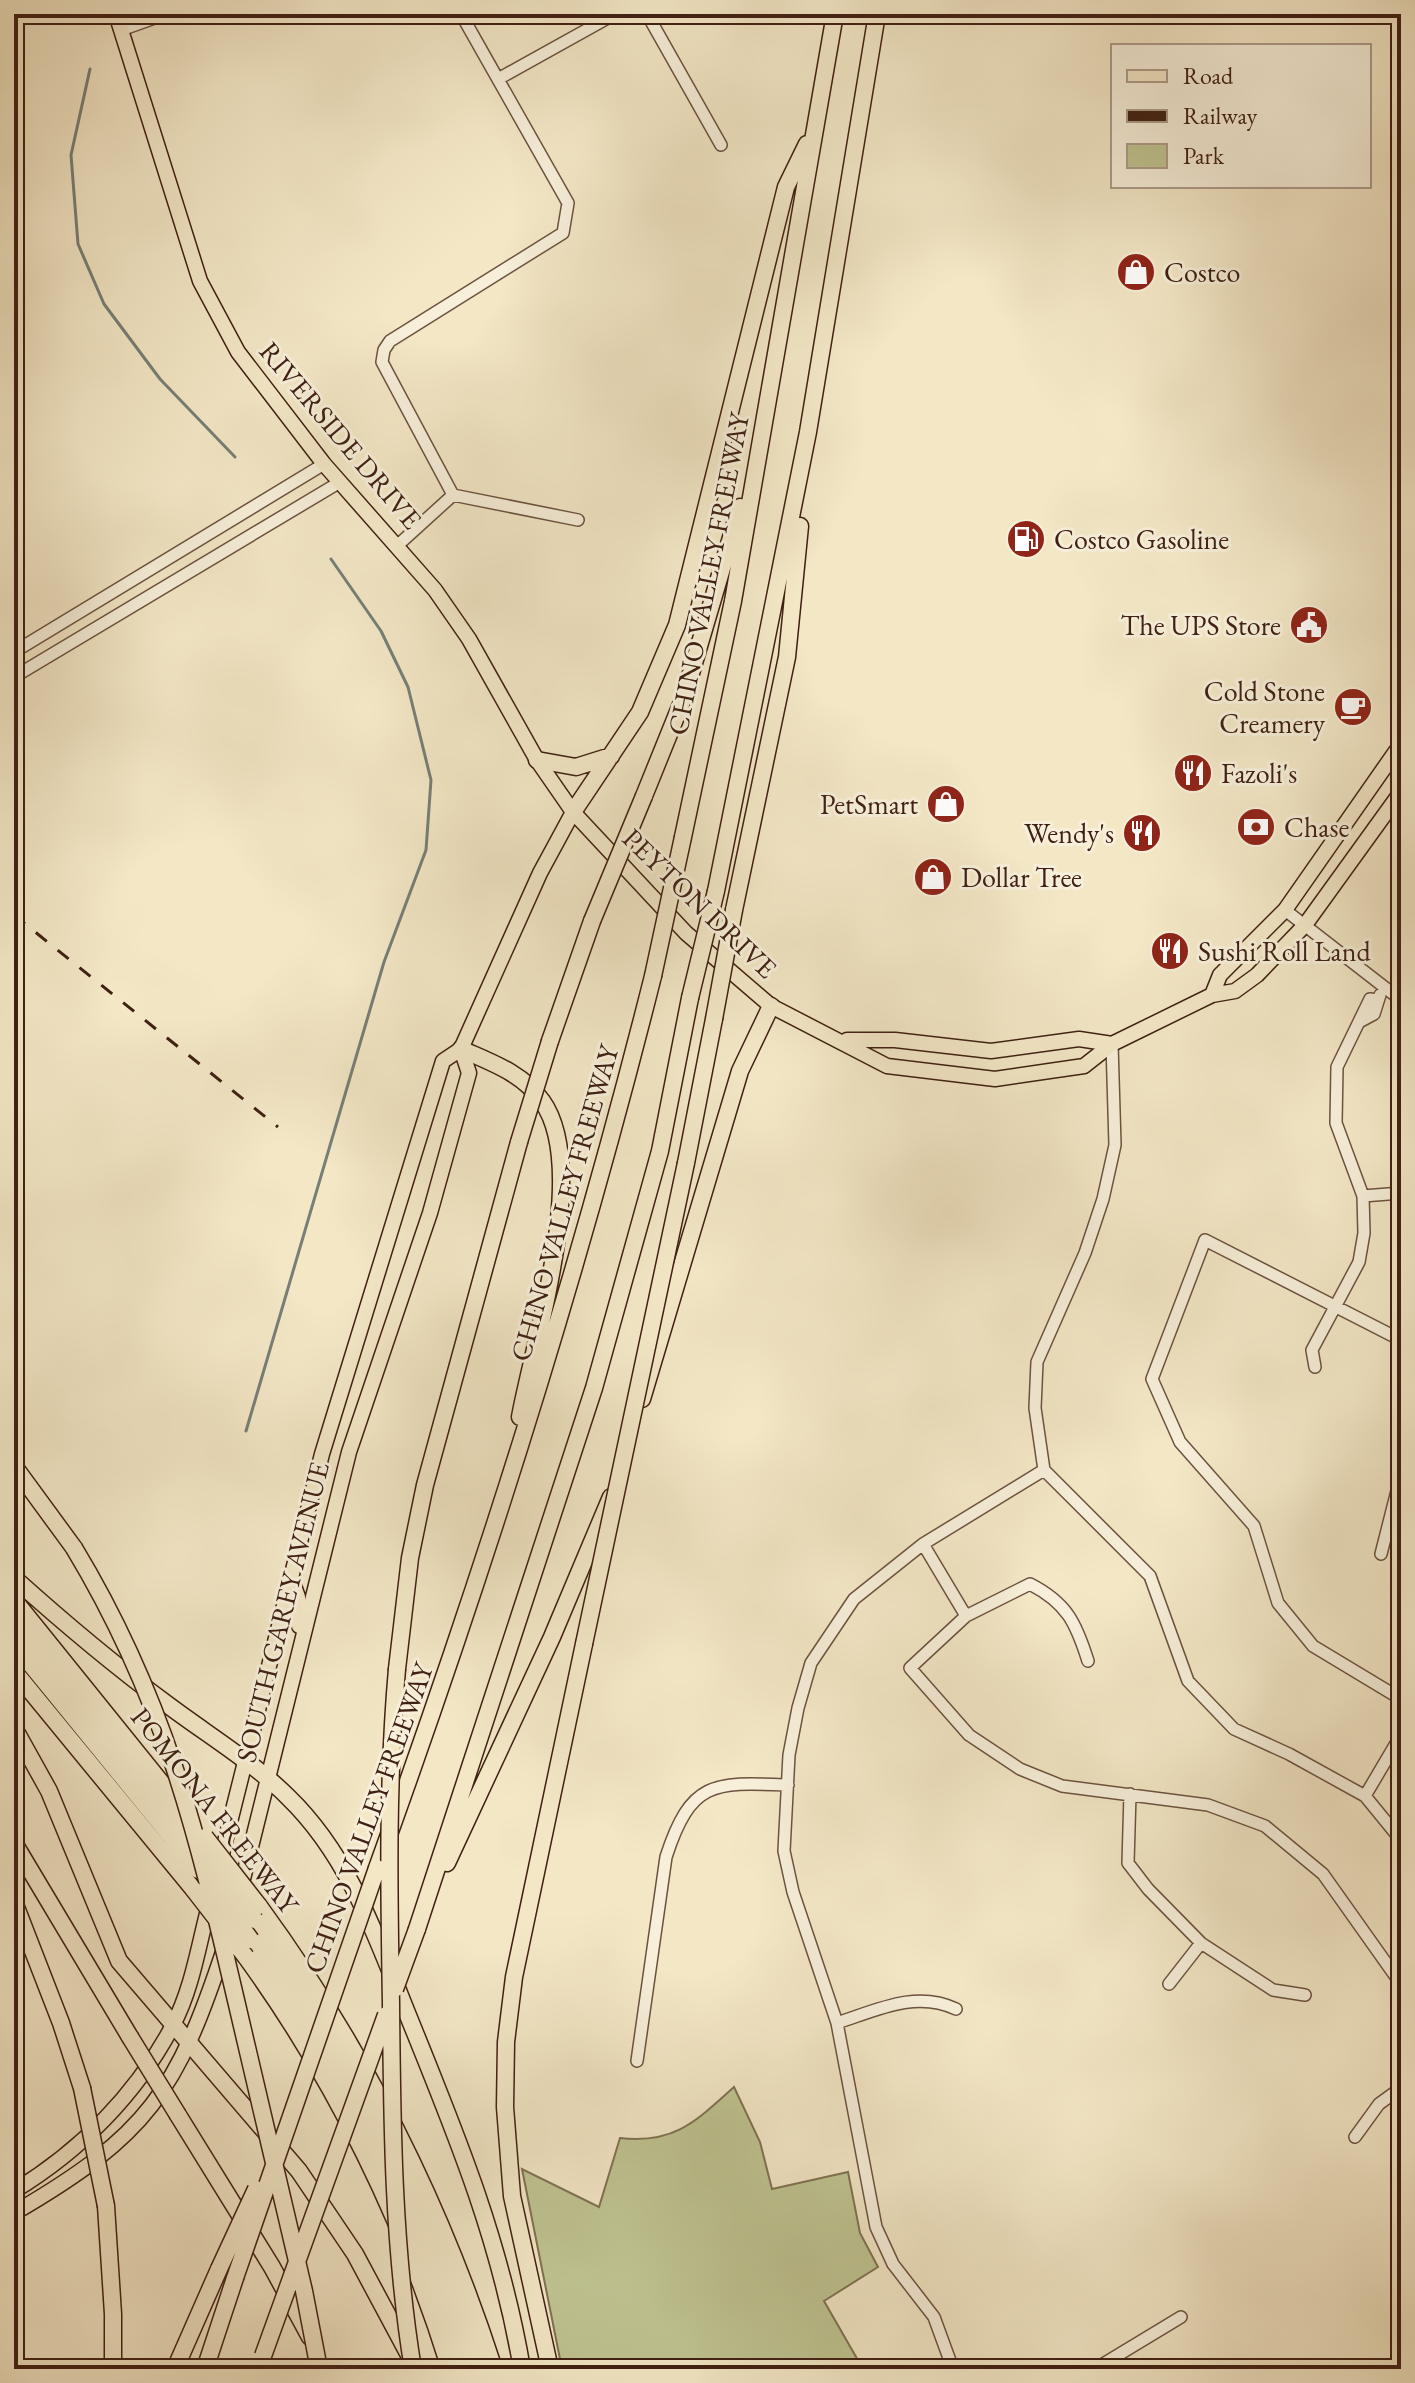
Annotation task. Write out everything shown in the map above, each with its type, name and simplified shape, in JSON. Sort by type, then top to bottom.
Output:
[{"type":"highway","name":"CHINO VALLEY FREEWAY","points":[[205,2369],[377,1868],[460,1640],[567,1301],[653,976],[733,601],[835,14]]},
{"type":"highway","points":[[261,2362],[431,1891],[622,1293],[660,1151],[690,998],[716,891],[808,432],[877,14]]},
{"type":"highway","points":[[573,812],[647,698],[677,625],[786,187],[816,125]]},
{"type":"highway","points":[[550,2369],[512,2196],[505,2107],[506,2042],[514,1977],[686,1163],[734,910],[787,657],[808,432]]},
{"type":"highway","points":[[414,2369],[396,2230],[389,1808],[397,1669],[410,1558],[425,1485],[519,1142],[550,1041],[592,921],[684,697],[761,437]]},
{"type":"highway","points":[[537,760],[576,767],[612,756]]},
{"type":"highway","points":[[431,1891],[459,1842],[611,1496],[743,1063],[771,1006]]},
{"type":"highway","points":[[461,1049],[511,1072],[529,1085],[549,1112],[560,1145],[561,1173],[548,1289],[508,1485]]},
{"type":"highway","points":[[14,1466],[74,1548],[113,1616],[143,1678],[185,1793],[304,2291],[319,2369]]},
{"type":"highway","points":[[14,1578],[107,1660],[266,1777],[305,1814],[332,1850],[375,1935],[448,2106],[503,2273],[522,2369]]},
{"type":"highway","name":"POMONA FREEWAY","points":[[14,1600],[257,1913],[347,2037],[408,2150],[453,2250],[494,2369]]},
{"type":"highway","points":[[14,1623],[204,1845]]},
{"type":"highway","points":[[14,1644],[198,1870],[251,1940],[302,2017],[362,2121],[405,2208],[464,2369]]},
{"type":"highway","points":[[14,1671],[246,1957],[304,2045],[361,2149],[407,2249],[450,2369]]},
{"type":"highway","points":[[14,1728],[49,1791],[119,1961],[299,2171],[336,2222],[380,2295],[414,2369]]},
{"type":"highway","points":[[14,1843],[272,2267],[326,2369]]},
{"type":"highway","points":[[14,1902],[57,2011],[82,2088],[106,2206],[113,2369]]},
{"type":"highway","points":[[257,1913],[312,2002],[405,2170],[464,2318],[480,2369]]},
{"type":"highway","points":[[175,2369],[219,2269],[285,2135]]},
{"type":"main road","name":"RIVERSIDE DRIVE","points":[[116,14],[200,281],[238,352],[324,464],[398,545],[469,639],[537,760],[573,812]]},
{"type":"main road","points":[[1212,995],[1220,975],[1285,910],[1401,744]]},
{"type":"main road","name":"PEYTON DRIVE","points":[[573,812],[686,933],[771,1006],[843,1040],[887,1066],[995,1079],[1084,1066],[1112,1044],[1212,995],[1235,991],[1257,975],[1305,925],[1401,792]]},
{"type":"main road","name":"SOUTH GAREY AVENUE","points":[[14,2191],[59,2162],[107,2118],[174,2024],[189,1983],[322,1454],[373,1279],[443,1061],[461,1049],[540,873],[573,812]]},
{"type":"main road","name":"PEYTON DRIVE","points":[[843,1040],[895,1040],[991,1051],[1079,1039],[1112,1044]]},
{"type":"main road","name":"SOUTH GAREY AVENUE","points":[[14,2213],[86,2168],[131,2132],[172,2079],[191,2044],[237,1907],[266,1777],[349,1452],[430,1213],[469,1073],[461,1049]]},
{"type":"main road","points":[[292,1580],[299,1607],[298,1655]]},
{"type":"street","points":[[121,30],[166,14]]},
{"type":"street","points":[[453,495],[382,362],[384,350],[390,341],[563,233],[568,203],[461,14]]},
{"type":"street","points":[[498,79],[615,14]]},
{"type":"street","points":[[647,14],[721,145]]},
{"type":"street","points":[[14,652],[324,464]]},
{"type":"street","points":[[14,677],[340,482]]},
{"type":"street","points":[[453,495],[578,520]]},
{"type":"street","points":[[398,545],[453,495]]},
{"type":"street","points":[[1285,910],[1401,1000]]},
{"type":"street","points":[[1315,1367],[1312,1350],[1359,1262],[1364,1233],[1363,1196],[1336,1123],[1337,1067],[1361,1021],[1362,1011],[1370,999],[1377,1000],[1386,987]]},
{"type":"street","points":[[1112,1044],[1115,1145],[1103,1199],[1085,1253],[1037,1362],[1035,1408],[1044,1470],[1150,1576],[1188,1681],[1234,1729],[1289,1754],[1365,1796],[1401,1840]]},
{"type":"street","points":[[1363,1196],[1401,1193]]},
{"type":"street","points":[[1401,1340],[1205,1240],[1152,1379],[1180,1442],[1254,1526],[1278,1603],[1313,1646],[1401,1699]]},
{"type":"street","points":[[953,2369],[934,2317],[893,2264],[876,2227],[837,2023],[793,1892],[784,1851],[788,1785],[798,1708],[811,1663],[854,1599],[923,1544],[1044,1470]]},
{"type":"street","points":[[1381,1554],[1401,1475]]},
{"type":"street","points":[[923,1544],[966,1616]]},
{"type":"street","points":[[1088,1661],[1076,1624],[1051,1595],[1030,1584],[966,1616],[910,1668],[969,1735],[1020,1769],[1062,1786],[1208,1805],[1265,1826],[1323,1874],[1401,1984]]},
{"type":"street","points":[[1365,1796],[1401,1735]]},
{"type":"street","points":[[637,2061],[666,1857],[676,1825],[699,1796],[721,1784],[788,1785]]},
{"type":"street","points":[[1130,1794],[1128,1863],[1201,1943],[1273,1990],[1305,1995]]},
{"type":"street","points":[[1169,1984],[1201,1943]]},
{"type":"street","points":[[837,2023],[916,1998],[938,2000],[956,2009]]},
{"type":"street","points":[[1355,2137],[1379,2104],[1401,2088]]},
{"type":"street","points":[[1095,2369],[1181,2317]]},
{"type":"green space","points":[[734,2087],[760,2142],[772,2189],[848,2172],[860,2233],[878,2267],[824,2301],[863,2369],[562,2369],[522,2169],[599,2207],[620,2138],[656,2137],[683,2128]]},
{"type":"waterway","points":[[90,69],[71,155],[78,244],[104,304],[160,379],[235,457]]},
{"type":"waterway","points":[[246,1431],[384,962],[426,850],[431,780],[408,687],[381,631],[331,559]]},
{"type":"waterway","points":[[14,2271],[15,2236]]},
{"type":"waterway","points":[[14,2300],[23,2369]]},
{"type":"railway","points":[[14,915],[278,1127]]},
{"type":"place","name":"Costco","points":[[1136,272]]},
{"type":"place","name":"Costco Gasoline","points":[[1026,539]]},
{"type":"place","name":"The UPS Store","points":[[1309,625]]},
{"type":"place","name":"Cold Stone Creamery","points":[[1353,707]]},
{"type":"place","name":"Fazoli's","points":[[1193,773]]},
{"type":"place","name":"PetSmart","points":[[946,804]]},
{"type":"place","name":"Chase","points":[[1256,827]]},
{"type":"place","name":"Wendy's","points":[[1142,833]]},
{"type":"place","name":"Dollar Tree","points":[[933,877]]},
{"type":"place","name":"Sushi Roll Land","points":[[1170,951]]}]
